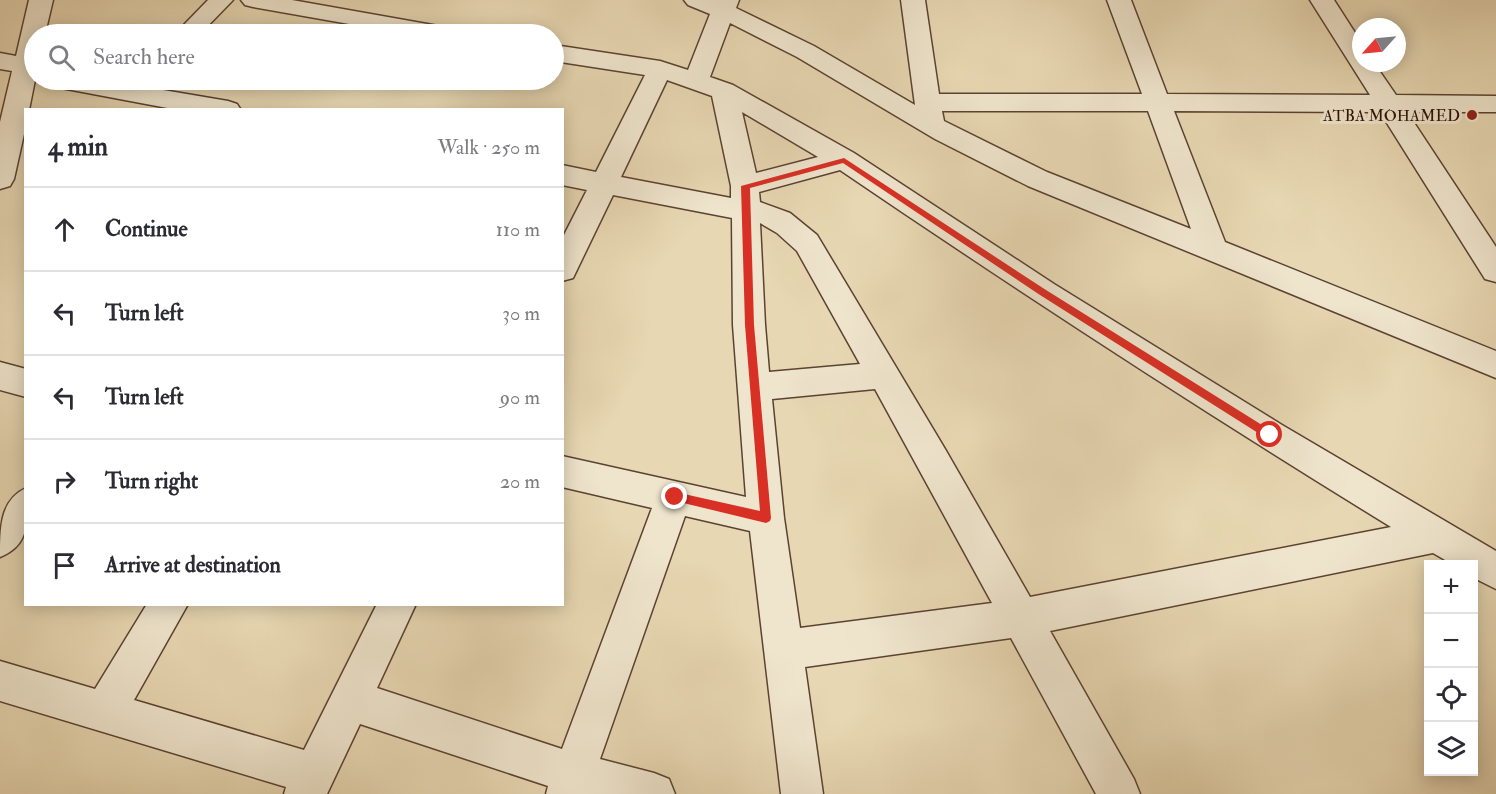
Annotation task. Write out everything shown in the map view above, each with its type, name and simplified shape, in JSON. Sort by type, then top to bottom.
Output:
[{"type":"street","points":[[37,24],[41,0]]},
{"type":"street","points":[[197,24],[221,0]]},
{"type":"street","points":[[253,0],[388,24]]},
{"type":"street","points":[[696,0],[731,3],[765,30],[929,113],[980,152],[1093,203],[1213,249],[1496,365]]},
{"type":"street","points":[[913,0],[929,113]]},
{"type":"street","points":[[1119,0],[1213,249]]},
{"type":"street","points":[[1322,0],[1352,46]]},
{"type":"street","points":[[731,3],[710,85],[746,199],[749,325],[766,518],[801,794]]},
{"type":"street","points":[[564,55],[660,69],[710,85],[844,160],[1062,305],[1270,435],[1496,571]]},
{"type":"street","points":[[0,62],[24,69]]},
{"type":"street","points":[[564,264],[660,69]]},
{"type":"street","points":[[1368,72],[1496,272]]},
{"type":"street","points":[[8,151],[24,90]]},
{"type":"street","points":[[151,90],[195,106],[212,108]]},
{"type":"street","points":[[929,113],[1157,103],[1496,104]]},
{"type":"street","points":[[564,176],[605,184],[746,199],[844,160]]},
{"type":"street","points":[[746,199],[763,212],[790,226],[807,243],[1022,618],[1119,794]]},
{"type":"street","points":[[756,387],[884,375]]},
{"type":"street","points":[[0,376],[24,382]]},
{"type":"street","points":[[564,471],[766,518]]},
{"type":"street","points":[[571,784],[675,497]]},
{"type":"street","points":[[0,540],[24,507]]},
{"type":"street","points":[[784,650],[1022,618],[1438,535]]},
{"type":"street","points":[[105,712],[168,606]]},
{"type":"street","points":[[0,681],[105,712],[310,784],[396,606]]},
{"type":"street","points":[[351,701],[434,726],[571,784],[654,794]]},
{"type":"place","name":"ATBA MOHAMED","points":[[1472,115]]},
{"type":"route","points":[[675,497],[766,518],[749,325],[745,186],[844,160],[1043,292],[1270,435]]}]
